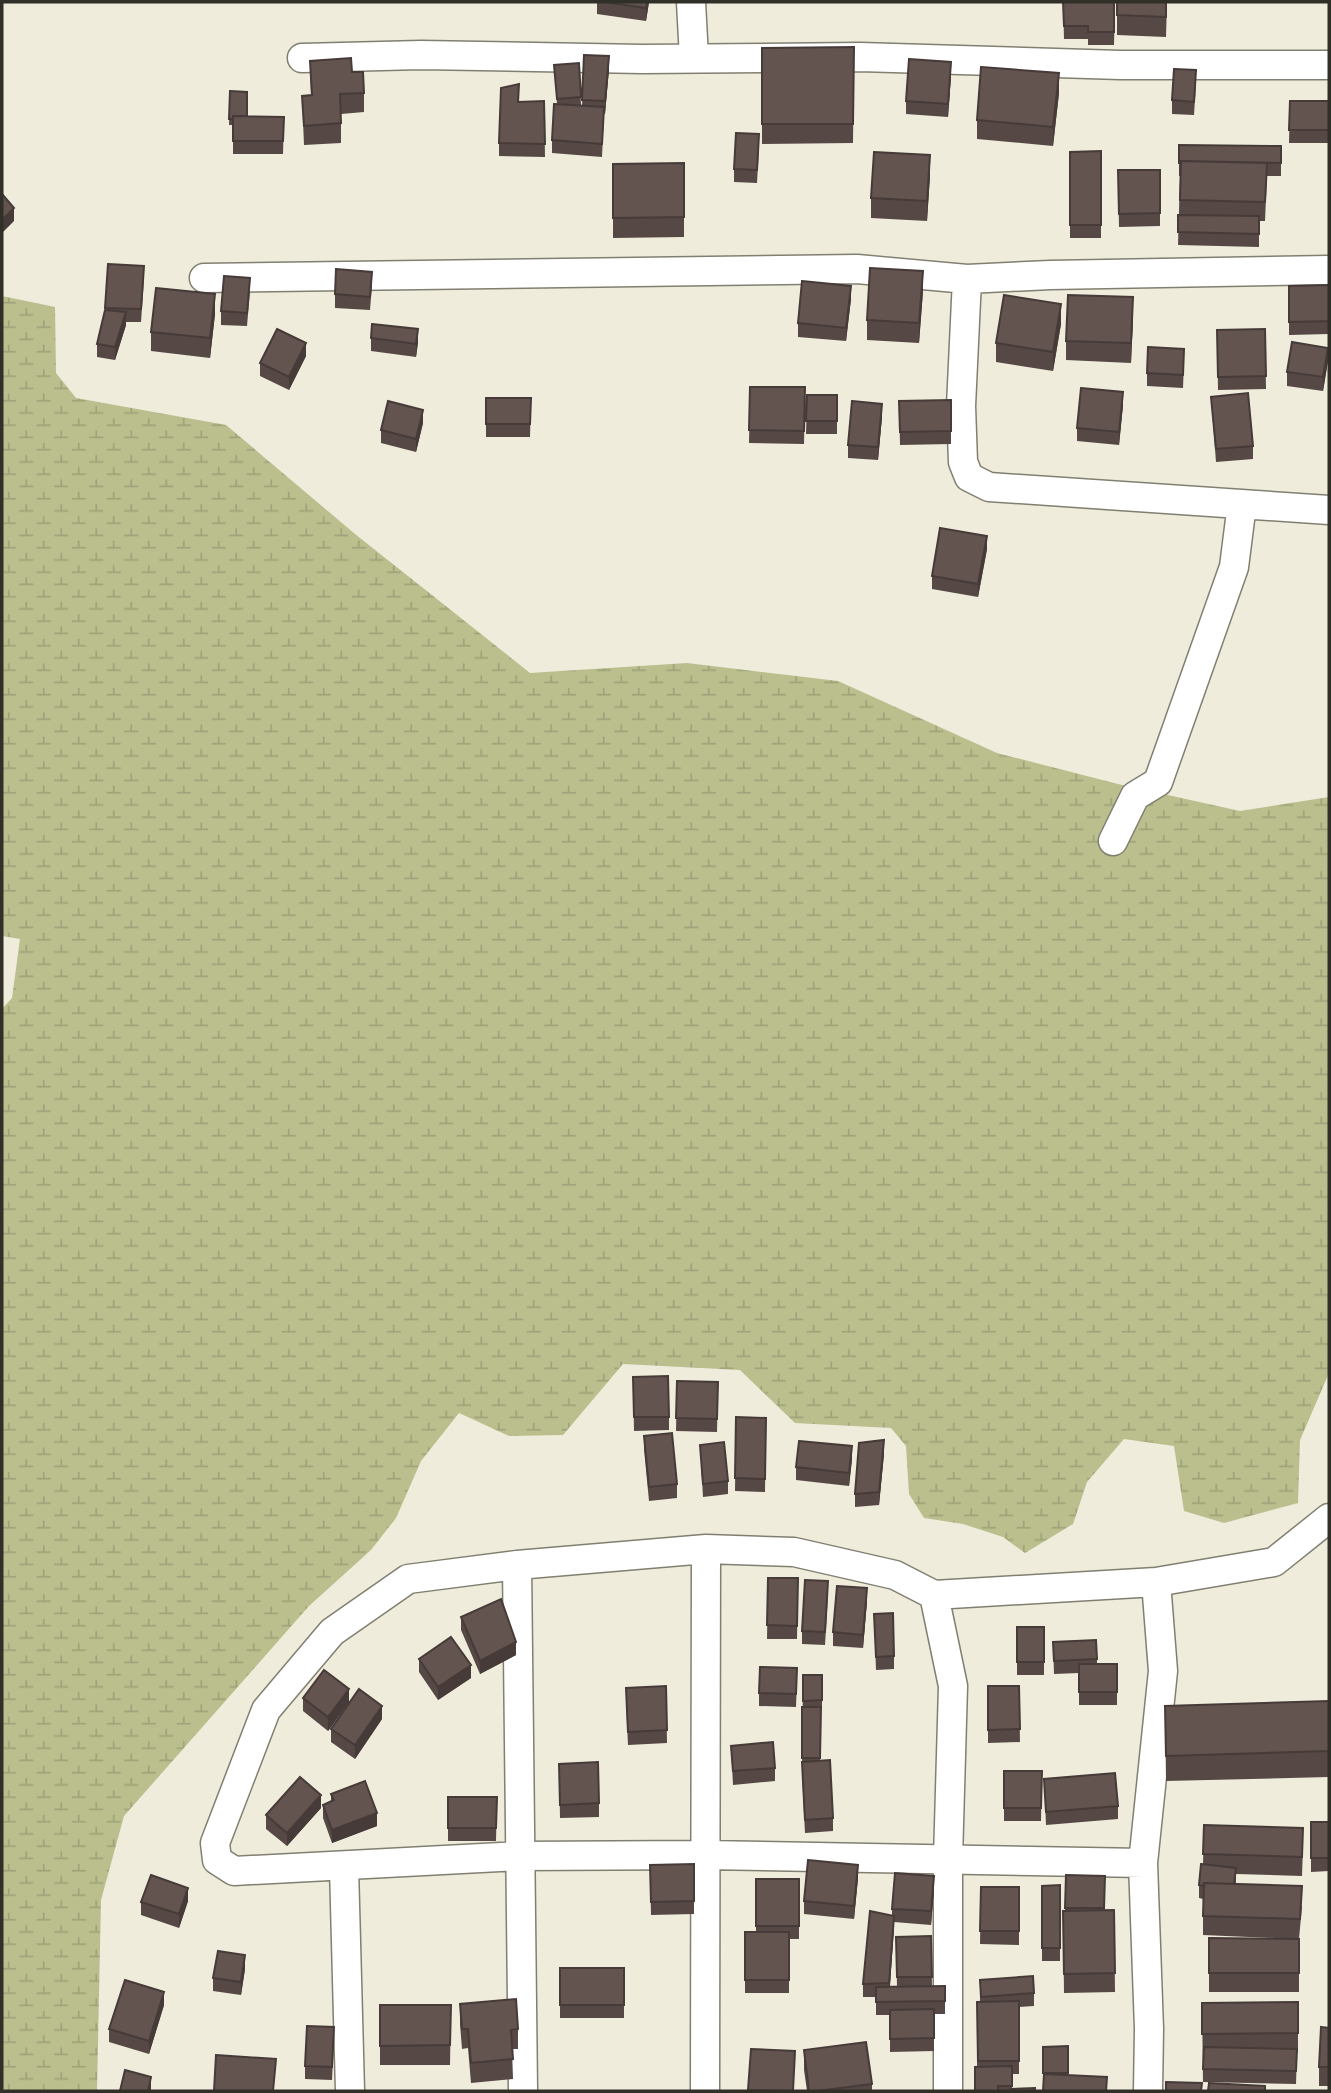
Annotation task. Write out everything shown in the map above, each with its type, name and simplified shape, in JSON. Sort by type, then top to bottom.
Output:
[{"type":"street","points":[[691,2],[694,58]]},
{"type":"street","points":[[302,58],[421,55],[860,57],[1120,65],[1329,65]]},
{"type":"street","points":[[204,278],[857,269],[967,279],[1063,274],[1329,270]]},
{"type":"street","points":[[967,279],[961,407],[963,462],[969,477],[989,487],[1329,510]]},
{"type":"street","points":[[1113,841],[1135,796],[1158,782],[1234,567],[1242,504]]},
{"type":"street","points":[[1143,1863],[705,1855],[520,1856],[234,1871],[217,1860],[215,1843],[266,1710],[332,1632],[408,1579],[517,1565],[706,1549],[794,1552],[895,1575],[934,1595],[1156,1582],[1274,1562],[1329,1518]]},
{"type":"street","points":[[705,2091],[706,1549]]},
{"type":"street","points":[[517,1565],[523,2091]]},
{"type":"street","points":[[1148,2091],[1149,2029],[1143,1863],[1163,1671],[1156,1582]]},
{"type":"street","points":[[934,1595],[953,1686],[948,1859],[948,2091]]},
{"type":"street","points":[[344,1867],[350,2091]]},
{"type":"green space","points":[[2,296],[55,307],[56,373],[76,398],[226,425],[355,534],[530,673],[687,663],[838,681],[997,753],[1118,784],[1240,811],[1329,797],[1329,1373],[1300,1440],[1298,1503],[1224,1523],[1184,1511],[1174,1446],[1124,1439],[1087,1482],[1073,1524],[1025,1553],[1003,1537],[963,1524],[924,1518],[909,1494],[906,1446],[891,1428],[795,1423],[740,1370],[623,1364],[563,1435],[509,1436],[459,1413],[421,1461],[396,1518],[371,1550],[309,1606],[124,1816],[101,1900],[97,2091],[2,2091],[2,1009],[12,998],[20,939],[2,936]]},
{"type":"building","points":[[604,2],[647,2],[646,8]]},
{"type":"building","points":[[1063,2],[1114,2],[1114,32],[1088,32],[1088,26],[1064,26]]},
{"type":"building","points":[[1117,2],[1166,2],[1166,17],[1117,15]]},
{"type":"building","points":[[854,47],[853,124],[762,124],[762,48]]},
{"type":"building","points":[[584,55],[609,56],[605,101],[582,100]]},
{"type":"building","points":[[351,58],[352,72],[363,72],[364,93],[340,94],[341,123],[304,126],[302,96],[312,95],[310,61]]},
{"type":"building","points":[[909,59],[951,62],[948,104],[906,101]]},
{"type":"building","points":[[579,63],[581,97],[557,99],[554,65]]},
{"type":"building","points":[[981,67],[1059,73],[1053,127],[977,120]]},
{"type":"building","points":[[1174,69],[1196,70],[1194,102],[1172,100]]},
{"type":"building","points":[[519,84],[518,102],[544,101],[545,144],[499,143],[501,88]]},
{"type":"building","points":[[230,91],[247,92],[247,116],[233,116],[233,119],[229,119]]},
{"type":"building","points":[[1290,101],[1329,101],[1329,130],[1289,130]]},
{"type":"building","points":[[554,104],[604,107],[602,144],[552,140]]},
{"type":"building","points":[[233,116],[284,117],[283,141],[233,141]]},
{"type":"building","points":[[736,133],[759,134],[757,170],[734,169]]},
{"type":"building","points":[[1179,145],[1281,146],[1281,163],[1179,163]]},
{"type":"building","points":[[1101,151],[1101,225],[1070,225],[1070,152]]},
{"type":"building","points":[[874,152],[930,155],[927,201],[871,198]]},
{"type":"building","points":[[1181,161],[1267,163],[1265,202],[1180,200]]},
{"type":"building","points":[[684,163],[684,217],[613,218],[613,164]]},
{"type":"building","points":[[1118,170],[1160,170],[1160,213],[1119,214]]},
{"type":"building","points":[[2,194],[14,208],[2,220]]},
{"type":"building","points":[[1178,215],[1259,216],[1259,234],[1178,232]]},
{"type":"building","points":[[108,264],[144,266],[141,309],[105,308]]},
{"type":"building","points":[[870,268],[923,271],[919,323],[867,320]]},
{"type":"building","points":[[336,269],[372,272],[370,297],[335,294]]},
{"type":"building","points":[[224,276],[250,278],[247,313],[221,311]]},
{"type":"building","points":[[802,281],[851,286],[846,328],[798,323]]},
{"type":"building","points":[[1329,285],[1329,321],[1289,322],[1289,286]]},
{"type":"building","points":[[156,288],[215,294],[210,338],[151,332]]},
{"type":"building","points":[[1004,295],[1061,304],[1053,352],[996,343]]},
{"type":"building","points":[[1068,295],[1133,297],[1131,343],[1066,341]]},
{"type":"building","points":[[105,310],[126,312],[115,347],[97,344]]},
{"type":"building","points":[[372,324],[418,329],[416,344],[371,338]]},
{"type":"building","points":[[277,329],[306,343],[289,377],[260,363]]},
{"type":"building","points":[[1265,329],[1266,376],[1218,377],[1217,330]]},
{"type":"building","points":[[1292,342],[1328,348],[1323,377],[1287,372]]},
{"type":"building","points":[[1148,347],[1184,349],[1183,375],[1147,373]]},
{"type":"building","points":[[750,387],[805,387],[804,431],[749,430]]},
{"type":"building","points":[[1081,388],[1123,392],[1119,432],[1077,428]]},
{"type":"building","points":[[1248,393],[1253,446],[1216,449],[1211,397]]},
{"type":"building","points":[[807,395],[837,395],[837,421],[806,421]]},
{"type":"building","points":[[486,398],[531,398],[530,424],[486,424]]},
{"type":"building","points":[[951,400],[951,431],[900,432],[899,401]]},
{"type":"building","points":[[388,401],[423,410],[416,439],[381,430]]},
{"type":"building","points":[[852,401],[882,404],[878,447],[848,445]]},
{"type":"building","points":[[940,528],[987,536],[978,584],[932,576]]},
{"type":"building","points":[[668,1376],[669,1417],[634,1417],[633,1377]]},
{"type":"building","points":[[677,1381],[718,1382],[717,1419],[676,1418]]},
{"type":"building","points":[[736,1417],[766,1418],[765,1479],[735,1478]]},
{"type":"building","points":[[672,1433],[677,1484],[649,1487],[644,1436]]},
{"type":"building","points":[[884,1440],[879,1492],[855,1494],[859,1443]]},
{"type":"building","points":[[799,1441],[852,1446],[849,1473],[796,1467]]},
{"type":"building","points":[[724,1442],[728,1481],[703,1484],[700,1445]]},
{"type":"building","points":[[768,1578],[798,1578],[797,1626],[767,1625]]},
{"type":"building","points":[[805,1580],[828,1581],[825,1632],[802,1631]]},
{"type":"building","points":[[837,1586],[867,1588],[863,1635],[833,1632]]},
{"type":"building","points":[[501,1599],[516,1642],[480,1661],[461,1617]]},
{"type":"building","points":[[893,1613],[894,1656],[876,1657],[874,1614]]},
{"type":"building","points":[[1017,1627],[1044,1627],[1044,1662],[1017,1662]]},
{"type":"building","points":[[451,1637],[471,1665],[438,1687],[419,1659]]},
{"type":"building","points":[[1096,1640],[1097,1659],[1054,1661],[1053,1642]]},
{"type":"building","points":[[1079,1664],[1117,1664],[1117,1692],[1079,1692]]},
{"type":"building","points":[[760,1667],[797,1668],[796,1694],[759,1693]]},
{"type":"building","points":[[324,1670],[349,1689],[328,1717],[303,1698]]},
{"type":"building","points":[[803,1675],[822,1675],[822,1700],[803,1701]]},
{"type":"building","points":[[666,1686],[667,1730],[628,1732],[626,1688]]},
{"type":"building","points":[[988,1686],[1019,1686],[1020,1729],[988,1730]]},
{"type":"building","points":[[359,1689],[382,1706],[355,1745],[331,1729]]},
{"type":"building","points":[[1329,1701],[1329,1751],[1166,1756],[1165,1706]]},
{"type":"building","points":[[802,1707],[821,1707],[820,1758],[802,1758]]},
{"type":"building","points":[[773,1742],[775,1768],[733,1771],[731,1746]]},
{"type":"building","points":[[830,1760],[833,1818],[805,1820],[802,1762]]},
{"type":"building","points":[[598,1762],[599,1803],[560,1805],[559,1764]]},
{"type":"building","points":[[1004,1771],[1042,1771],[1041,1808],[1004,1808]]},
{"type":"building","points":[[1115,1773],[1118,1806],[1046,1812],[1044,1779]]},
{"type":"building","points":[[300,1777],[321,1795],[287,1833],[266,1815]]},
{"type":"building","points":[[365,1781],[377,1813],[332,1830],[323,1805],[334,1800],[331,1794]]},
{"type":"building","points":[[448,1797],[497,1797],[496,1828],[448,1828]]},
{"type":"building","points":[[1311,1822],[1329,1822],[1329,1858],[1311,1858]]},
{"type":"building","points":[[1204,1825],[1303,1828],[1302,1857],[1203,1854]]},
{"type":"building","points":[[808,1860],[858,1865],[854,1906],[804,1901]]},
{"type":"building","points":[[694,1864],[694,1901],[651,1902],[650,1865]]},
{"type":"building","points":[[1201,1864],[1236,1868],[1234,1884],[1199,1885]]},
{"type":"building","points":[[895,1873],[934,1876],[931,1911],[892,1909]]},
{"type":"building","points":[[151,1875],[188,1888],[179,1914],[141,1902]]},
{"type":"building","points":[[1066,1875],[1105,1876],[1104,1908],[1065,1908]]},
{"type":"building","points":[[756,1879],[799,1879],[799,1926],[756,1926]]},
{"type":"building","points":[[1204,1883],[1302,1886],[1300,1919],[1203,1916]]},
{"type":"building","points":[[1060,1885],[1060,1948],[1042,1948],[1042,1886]]},
{"type":"building","points":[[981,1887],[1019,1887],[1019,1931],[980,1931]]},
{"type":"building","points":[[1114,1910],[1115,1973],[1064,1974],[1063,1911]]},
{"type":"building","points":[[870,1911],[894,1916],[889,1983],[863,1984]]},
{"type":"building","points":[[745,1932],[789,1932],[789,1980],[745,1980]]},
{"type":"building","points":[[931,1936],[932,1977],[897,1977],[896,1937]]},
{"type":"building","points":[[1209,1938],[1299,1939],[1299,1973],[1209,1973]]},
{"type":"building","points":[[218,1951],[245,1955],[241,1982],[213,1978]]},
{"type":"building","points":[[560,1968],[624,1968],[624,2005],[560,2005]]},
{"type":"building","points":[[1033,1976],[1034,1993],[981,1997],[980,1980]]},
{"type":"building","points":[[125,1980],[164,1992],[149,2041],[109,2029]]},
{"type":"building","points":[[945,1986],[945,2001],[876,2002],[876,1987]]},
{"type":"building","points":[[516,1999],[518,2029],[511,2030],[513,2059],[471,2063],[468,2029],[462,2029],[460,2004]]},
{"type":"building","points":[[1019,2001],[1019,2061],[978,2061],[977,2002]]},
{"type":"building","points":[[1298,2002],[1298,2033],[1202,2034],[1202,2003]]},
{"type":"building","points":[[380,2005],[451,2005],[450,2045],[380,2046]]},
{"type":"building","points":[[934,2009],[934,2038],[890,2039],[890,2010]]},
{"type":"building","points":[[307,2026],[334,2027],[332,2067],[305,2066]]},
{"type":"building","points":[[1321,2027],[1329,2028],[1329,2067],[1319,2067]]},
{"type":"building","points":[[866,2042],[872,2084],[809,2091],[804,2050]]},
{"type":"building","points":[[1068,2046],[1068,2073],[1043,2073],[1043,2047]]},
{"type":"building","points":[[1204,2047],[1297,2049],[1296,2071],[1203,2069]]},
{"type":"building","points":[[751,2049],[795,2051],[793,2091],[748,2090]]},
{"type":"building","points":[[216,2055],[276,2059],[273,2091],[214,2091]]},
{"type":"building","points":[[1012,2066],[1012,2086],[998,2086],[998,2091],[975,2091],[975,2067]]},
{"type":"building","points":[[125,2070],[151,2077],[148,2091],[120,2091]]},
{"type":"building","points":[[1044,2074],[1107,2077],[1106,2091],[1043,2091]]},
{"type":"building","points":[[1166,2082],[1202,2083],[1201,2091],[1166,2091]]},
{"type":"building","points":[[1209,2083],[1265,2086],[1265,2091],[1208,2091]]},
{"type":"building","points":[[1035,2088],[1035,2091],[1010,2091],[1010,2089]]}]
